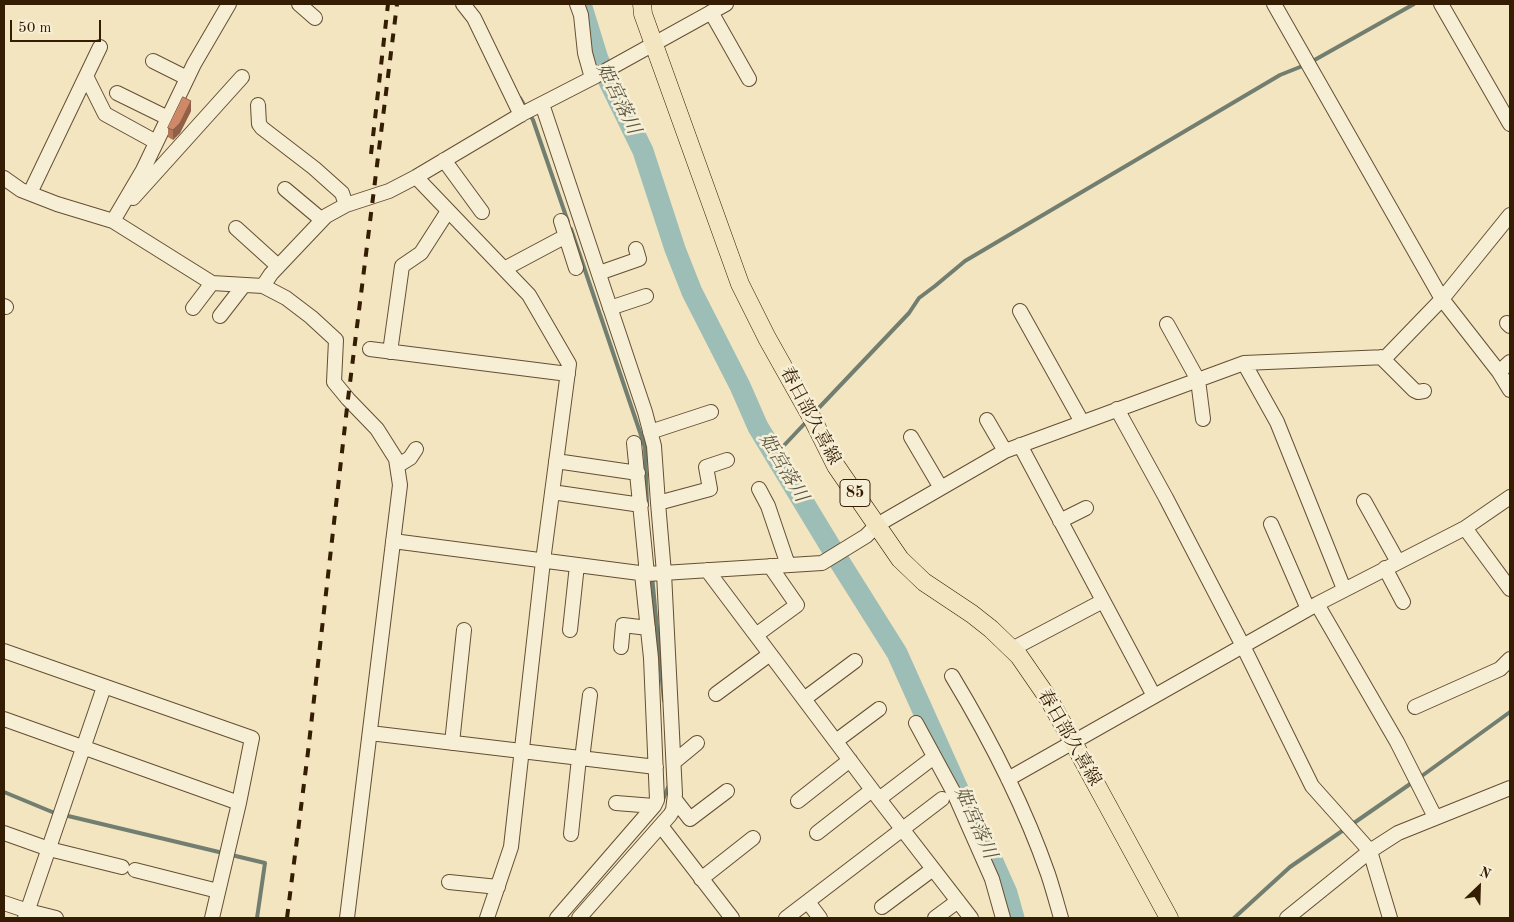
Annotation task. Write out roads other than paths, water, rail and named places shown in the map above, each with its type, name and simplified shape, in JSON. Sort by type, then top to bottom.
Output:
[{"type":"main road","name":"春日部久喜線","points":[[642,4],[651,46],[740,284],[767,338],[872,531],[924,582],[972,614],[1019,656],[1048,698],[1169,918]]},
{"type":"street","points":[[113,221],[143,170],[187,78],[230,4]]},
{"type":"street","points":[[299,4],[315,18]]},
{"type":"street","points":[[463,4],[474,18],[522,114]]},
{"type":"street","points":[[577,4],[581,15],[585,53],[594,77]]},
{"type":"street","points":[[263,286],[278,266],[326,216],[346,205],[389,191],[416,177],[522,114],[594,77],[726,4]]},
{"type":"street","points":[[1274,4],[1442,299],[1499,372],[1510,390]]},
{"type":"street","points":[[1441,4],[1510,124]]},
{"type":"street","points":[[711,12],[749,79]]},
{"type":"street","points":[[30,193],[100,47]]},
{"type":"street","points":[[153,61],[187,78]]},
{"type":"street","points":[[86,76],[105,114],[156,142]]},
{"type":"street","points":[[113,221],[242,77]]},
{"type":"street","points":[[118,93],[168,118]]},
{"type":"street","points":[[540,104],[599,274],[650,432],[654,446],[658,502],[654,573],[648,628],[657,800],[654,806],[557,918]]},
{"type":"street","points":[[258,105],[259,124],[262,128],[314,168],[342,193],[346,205]]},
{"type":"street","points":[[444,160],[482,212]]},
{"type":"street","points":[[416,177],[529,295],[569,364],[543,560],[511,847],[487,918]]},
{"type":"street","points":[[4,178],[21,190],[57,204],[113,221],[212,284],[263,286],[286,298],[336,340],[334,382],[377,429],[396,459],[400,485],[348,917]]},
{"type":"street","points":[[285,189],[322,220]]},
{"type":"street","points":[[390,352],[402,266],[421,253],[448,211]]},
{"type":"street","points":[[393,541],[654,573],[822,563],[941,488],[1005,451],[1117,409],[1244,363],[1386,357],[1442,299],[1510,215]]},
{"type":"street","points":[[561,221],[576,268]]},
{"type":"street","points":[[236,228],[278,266]]},
{"type":"street","points":[[504,268],[566,236]]},
{"type":"street","points":[[599,274],[639,260],[636,249]]},
{"type":"street","points":[[193,308],[212,284]]},
{"type":"street","points":[[220,316],[244,285]]},
{"type":"street","points":[[610,308],[646,296]]},
{"type":"street","points":[[1020,312],[1082,422]]},
{"type":"street","points":[[1167,324],[1198,380],[1203,419]]},
{"type":"street","points":[[370,349],[568,374]]},
{"type":"street","points":[[1381,357],[1414,390],[1418,392],[1424,391]]},
{"type":"street","points":[[1499,372],[1510,362]]},
{"type":"street","points":[[1244,363],[1277,422],[1344,589]]},
{"type":"street","points":[[1117,409],[1243,646],[1312,786],[1370,850],[1390,918]]},
{"type":"street","points":[[650,432],[711,412]]},
{"type":"street","points":[[987,420],[1005,451]]},
{"type":"street","points":[[911,436],[941,488]]},
{"type":"street","points":[[579,918],[661,826],[673,810],[676,801],[674,762],[654,573],[641,505],[634,443]]},
{"type":"street","points":[[1020,445],[1154,696]]},
{"type":"street","points":[[397,466],[410,458],[416,449]]},
{"type":"street","points":[[658,502],[710,489],[706,467],[727,460]]},
{"type":"street","points":[[556,461],[638,473]]},
{"type":"street","points":[[759,489],[768,506],[788,565]]},
{"type":"street","points":[[552,492],[641,505]]},
{"type":"street","points":[[1008,779],[1344,589],[1464,528],[1510,498]]},
{"type":"street","points":[[1364,501],[1391,565],[1403,602]]},
{"type":"street","points":[[1060,521],[1086,508]]},
{"type":"street","points":[[1271,524],[1312,607],[1397,742],[1435,817]]},
{"type":"street","points":[[1464,528],[1510,589]]},
{"type":"street","points":[[570,630],[578,565]]},
{"type":"street","points":[[756,635],[797,605],[770,566]]},
{"type":"street","points":[[707,570],[971,918]]},
{"type":"street","points":[[1012,649],[1103,601]]},
{"type":"street","points":[[621,647],[623,625],[648,628]]},
{"type":"street","points":[[452,743],[464,630]]},
{"type":"street","points":[[4,651],[252,738],[212,918]]},
{"type":"street","points":[[716,694],[770,654]]},
{"type":"street","points":[[1415,708],[1500,669],[1510,659]]},
{"type":"street","points":[[804,698],[855,661]]},
{"type":"street","points":[[952,676],[985,732],[1008,779],[1048,875],[1061,918]]},
{"type":"street","points":[[27,915],[104,687]]},
{"type":"street","points":[[571,834],[590,695]]},
{"type":"street","points":[[836,741],[879,709]]},
{"type":"street","points":[[4,719],[239,803]]},
{"type":"street","points":[[916,723],[954,793],[992,879],[1003,918]]},
{"type":"street","points":[[370,733],[656,768]]},
{"type":"street","points":[[674,762],[697,743]]},
{"type":"street","points":[[817,833],[934,757]]},
{"type":"street","points":[[798,801],[850,760]]},
{"type":"street","points":[[1287,918],[1370,850],[1398,833],[1510,788]]},
{"type":"street","points":[[676,801],[690,818],[727,791]]},
{"type":"street","points":[[787,918],[942,799]]},
{"type":"street","points":[[616,803],[654,806]]},
{"type":"street","points":[[661,826],[732,918]]},
{"type":"street","points":[[4,833],[49,849],[218,891]]},
{"type":"street","points":[[701,878],[753,838]]},
{"type":"street","points":[[882,907],[932,868]]},
{"type":"street","points":[[448,882],[498,887]]},
{"type":"street","points":[[935,918],[958,901]]},
{"type":"street","points":[[808,902],[820,918]]},
{"type":"street","points":[[4,903],[27,915],[56,918]]},
{"type":"waterway","points":[[1311,62],[1414,4]]},
{"type":"waterway","name":"姫宮落川","points":[[582,7],[598,59],[643,151],[675,249],[692,292],[740,386],[758,427],[897,653],[1007,893],[1014,918]]},
{"type":"waterway","points":[[814,413],[909,313],[919,298],[965,261],[1280,75],[1305,65]]},
{"type":"waterway","points":[[520,98],[533,120],[568,222]]},
{"type":"waterway","points":[[571,229],[645,447],[647,504]]},
{"type":"waterway","points":[[775,455],[808,420]]},
{"type":"waterway","points":[[652,576],[664,701]]},
{"type":"waterway","points":[[1419,778],[1510,712]]},
{"type":"waterway","points":[[1351,825],[1413,782]]},
{"type":"waterway","points":[[662,802],[669,785]]},
{"type":"waterway","points":[[4,792],[57,814]]},
{"type":"waterway","points":[[64,815],[265,863],[257,918]]},
{"type":"waterway","points":[[1234,918],[1290,867],[1345,829]]},
{"type":"railway","points":[[371,154],[388,4]]},
{"type":"railway","points":[[287,918],[397,4]]}]
